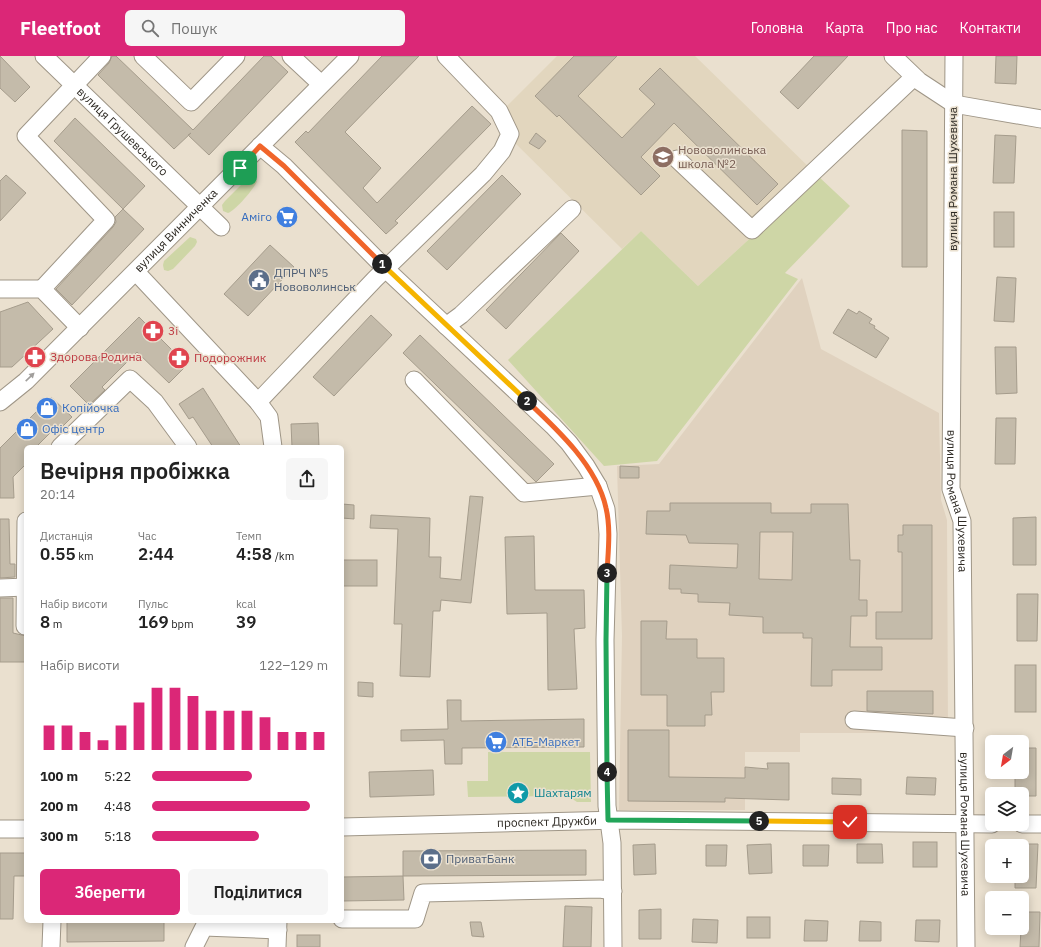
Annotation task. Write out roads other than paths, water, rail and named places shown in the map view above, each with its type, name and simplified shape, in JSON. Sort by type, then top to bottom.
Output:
[{"type":"street","name":"вулиця Грушевського","points":[[44,56],[201,206],[221,227]]},
{"type":"street","points":[[42,289],[106,220],[26,136],[102,56]]},
{"type":"street","points":[[143,56],[191,102],[236,56]]},
{"type":"street","points":[[291,56],[321,84]]},
{"type":"street","name":"вулиця Винниченка","points":[[0,402],[26,381],[80,328],[350,56]]},
{"type":"street","points":[[893,56],[914,77],[954,104],[1041,119]]},
{"type":"street","name":"вулиця Романа Шухевича","points":[[954,56],[951,489],[962,521],[966,947]]},
{"type":"street","points":[[258,402],[387,269],[483,174],[502,151],[510,134],[499,112],[449,57]]},
{"type":"street","points":[[677,159],[752,230],[914,77]]},
{"type":"street","points":[[260,146],[284,166],[387,269],[569,443],[598,486],[606,508],[608,534],[606,640],[608,820],[612,843],[613,947]]},
{"type":"street","points":[[446,326],[461,315],[572,209]]},
{"type":"street","points":[[136,272],[258,402],[269,417],[273,445]]},
{"type":"street","points":[[0,288],[42,289],[80,328]]},
{"type":"street","points":[[62,445],[130,379],[155,402],[187,445]]},
{"type":"street","points":[[414,380],[524,493],[598,486]]},
{"type":"street","points":[[0,588],[24,587]]},
{"type":"street","points":[[854,720],[965,728]]},
{"type":"street","name":"проспект Дружби","points":[[344,827],[608,820],[985,824]]},
{"type":"street","points":[[1029,824],[1041,824]]},
{"type":"street","points":[[0,829],[24,829]]},
{"type":"street","points":[[344,919],[414,919],[423,893],[600,889],[613,891]]},
{"type":"street","points":[[51,947],[52,923]]},
{"type":"street","points":[[204,924],[278,925],[277,947]]},
{"type":"street","points":[[194,947],[204,924]]},
{"type":"street","points":[[204,924],[204,947]]},
{"type":"place","name":"Нововолинська школа №2","points":[[663,157]]},
{"type":"place","name":"Аміго","points":[[287,217]]},
{"type":"place","name":"ДПРЧ №5 Нововолинськ","points":[[259,280]]},
{"type":"place","name":"3і","points":[[153,331]]},
{"type":"place","name":"Здорова Родина","points":[[35,357]]},
{"type":"place","name":"Подорожник","points":[[179,358]]},
{"type":"place","name":"Копійочка","points":[[47,408]]},
{"type":"place","name":"Офіс центр","points":[[27,429]]},
{"type":"place","name":"АТБ-Маркет","points":[[496,742]]},
{"type":"place","name":"Шахтарям","points":[[518,793]]},
{"type":"place","name":"ПриватБанк","points":[[431,859]]}]
